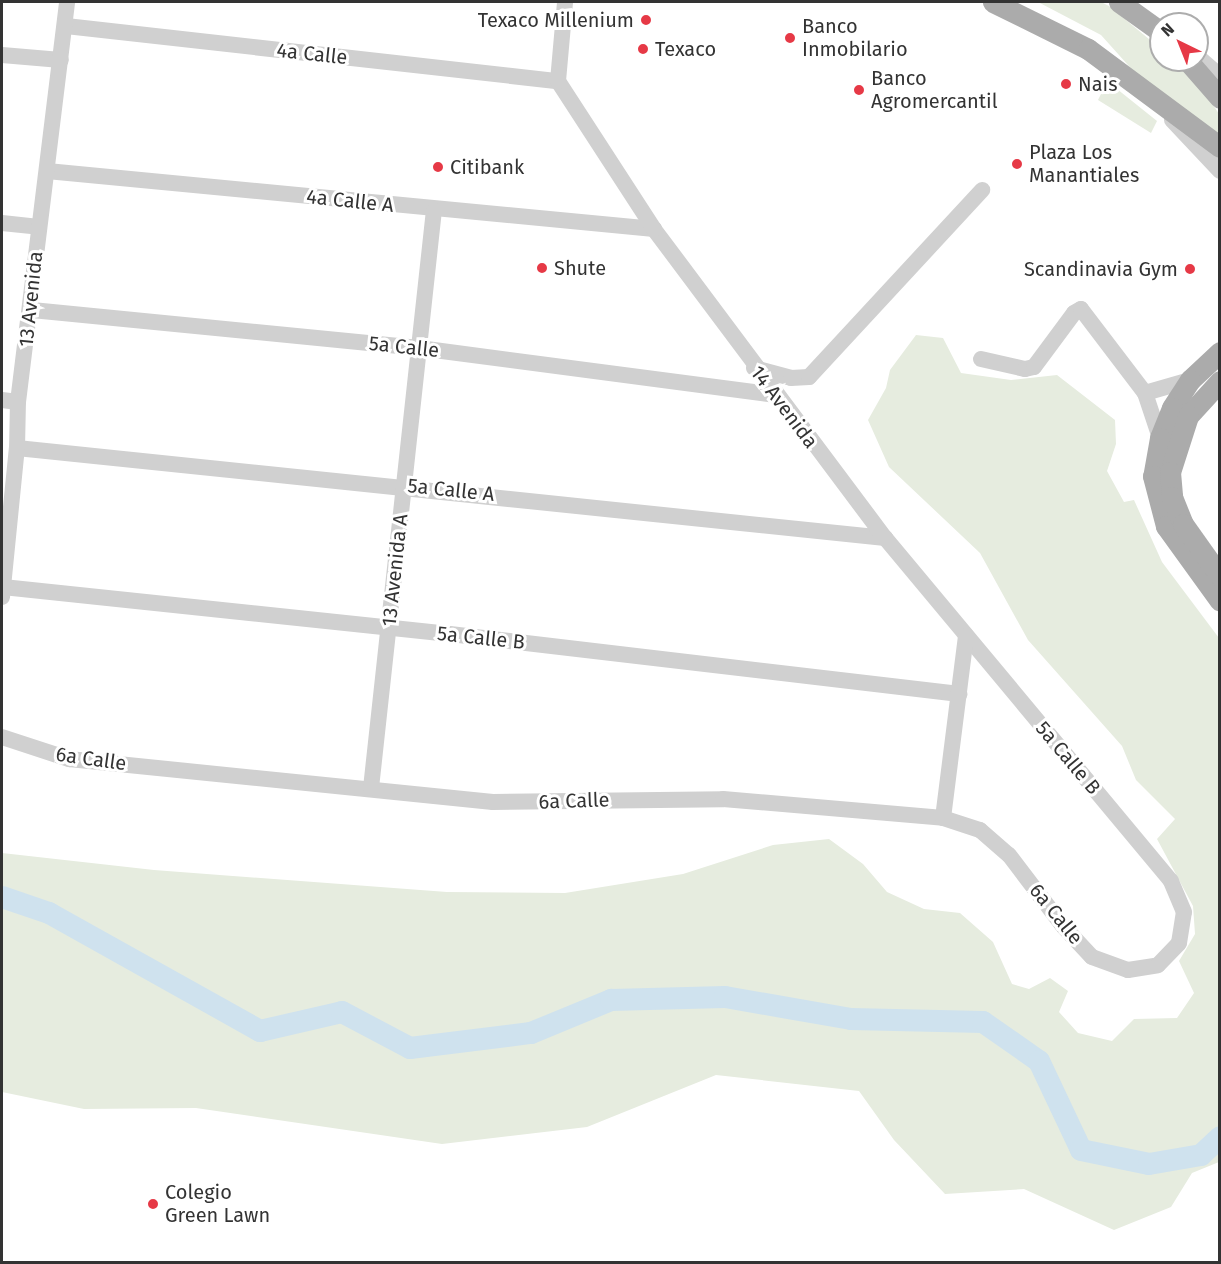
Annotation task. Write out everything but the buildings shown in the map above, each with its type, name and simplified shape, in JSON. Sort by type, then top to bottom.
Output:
[{"type":"main road","points":[[993,2],[1065,35],[1220,147]]},
{"type":"main road","points":[[1119,2],[1149,23]]},
{"type":"main road","points":[[1198,72],[1220,98]]},
{"type":"main road","points":[[1218,591],[1166,525],[1153,476],[1160,438],[1185,387],[1220,352]]},
{"type":"main road","points":[[1185,387],[1220,363]]},
{"type":"main road","points":[[1218,591],[1183,524],[1172,497],[1170,472],[1188,416],[1220,381]]},
{"type":"street","name":"13 Avenida","points":[[2,593],[18,448],[10,401],[32,310],[39,227],[66,26],[67,2]]},
{"type":"street","points":[[558,81],[565,2]]},
{"type":"street","name":"4a Calle","points":[[66,26],[558,81]]},
{"type":"street","points":[[2,55],[61,60]]},
{"type":"street","name":"14 Avenida","points":[[558,81],[654,229],[754,368],[885,538],[966,635]]},
{"type":"street","points":[[1142,89],[1220,171]]},
{"type":"street","name":"4a Calle A","points":[[47,171],[434,210],[654,229]]},
{"type":"street","points":[[754,368],[791,378],[809,377],[982,190]]},
{"type":"street","name":"13 Avenida A","points":[[371,788],[434,210]]},
{"type":"street","points":[[2,223],[39,227]]},
{"type":"street","points":[[981,358],[1025,369],[1034,367],[1074,313],[1081,309],[1145,393],[1160,438]]},
{"type":"street","name":"5a Calle","points":[[32,310],[419,348],[774,394]]},
{"type":"street","points":[[1145,393],[1185,387]]},
{"type":"street","name":"5a Calle A","points":[[18,448],[404,485],[885,538]]},
{"type":"street","name":"5a Calle B","points":[[2,593],[388,628],[959,694]]},
{"type":"street","points":[[943,818],[966,635]]},
{"type":"street","name":"5a Calle B","points":[[966,635],[1171,881],[1184,912],[1179,943],[1158,965],[1128,970],[1092,957]]},
{"type":"street","name":"6a Calle","points":[[2,737],[69,759],[493,802],[723,799],[943,818],[980,830],[1009,855],[1063,926],[1092,957]]},
{"type":"shaded area","points":[[1038,2],[1101,2],[1109,6],[1149,39],[1149,72],[1185,72],[1210,100],[1219,114],[1219,139],[1145,84],[1101,35]]},
{"type":"shaded area","points":[[1112,85],[1157,121],[1151,133],[1098,100],[1104,88]]},
{"type":"shaded area","points":[[916,335],[943,338],[961,373],[1011,380],[1057,375],[1115,420],[1116,444],[1107,471],[1124,502],[1134,500],[1162,562],[1219,638],[1219,1162],[1192,1173],[1171,1207],[1114,1230],[1024,1189],[945,1194],[894,1140],[859,1091],[716,1075],[587,1127],[442,1144],[196,1108],[84,1109],[2,1092],[2,853],[154,870],[447,892],[565,893],[683,874],[773,845],[829,839],[863,864],[887,892],[924,909],[960,913],[993,942],[1012,984],[1029,989],[1050,978],[1068,991],[1059,1012],[1078,1033],[1112,1041],[1134,1019],[1177,1018],[1194,993],[1179,961],[1195,934],[1193,906],[1157,839],[1175,819],[1136,780],[1122,746],[1028,640],[980,553],[889,467],[868,420],[886,388],[890,370]]},
{"type":"waterway","points":[[2,897],[49,913],[260,1031],[342,1012],[410,1048],[531,1033],[611,1000],[725,997],[851,1019],[983,1022],[1039,1061],[1081,1150],[1149,1164],[1201,1155],[1220,1137]]},
{"type":"place","name":"Texaco Millenium","points":[[646,20]]},
{"type":"place","name":"Banco Inmobilario","points":[[790,38]]},
{"type":"place","name":"Texaco","points":[[643,49]]},
{"type":"place","name":"Nais","points":[[1066,84]]},
{"type":"place","name":"Banco Agromercantil","points":[[859,90]]},
{"type":"place","name":"Plaza Los Manantiales","points":[[1017,164]]},
{"type":"place","name":"Citibank","points":[[438,167]]},
{"type":"place","name":"Shute","points":[[542,268]]},
{"type":"place","name":"Scandinavia Gym","points":[[1190,269]]},
{"type":"place","name":"Colegio Green Lawn","points":[[153,1204]]}]
